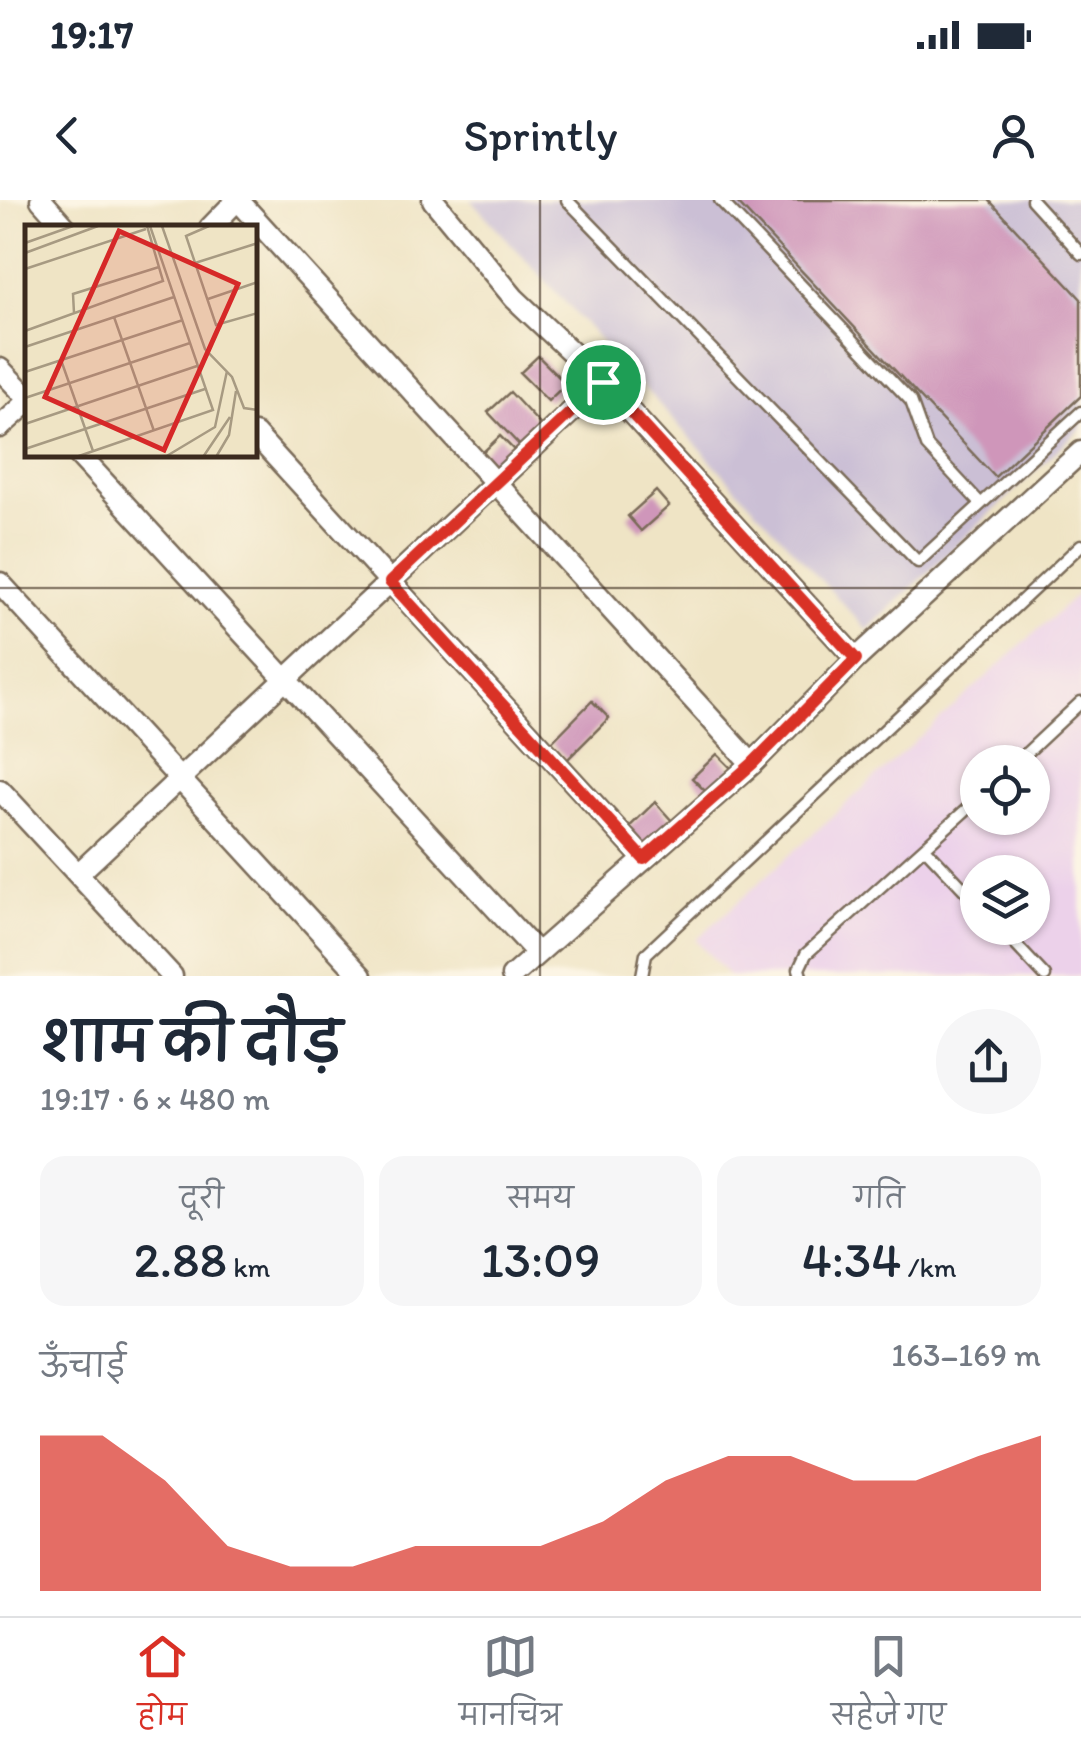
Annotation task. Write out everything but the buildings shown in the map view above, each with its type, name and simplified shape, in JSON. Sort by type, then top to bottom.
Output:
[{"type":"street","points":[[41,200],[63,225]]},
{"type":"street","points":[[213,225],[237,200],[752,764]]},
{"type":"street","points":[[433,200],[514,298],[603,382],[856,659]]},
{"type":"street","points":[[0,368],[25,397]]},
{"type":"street","points":[[78,874],[603,382]]},
{"type":"street","points":[[0,427],[25,403]]},
{"type":"street","points":[[258,437],[644,859]]},
{"type":"street","points":[[512,976],[752,764],[856,659],[1081,452]]},
{"type":"street","points":[[83,458],[537,953]]},
{"type":"street","points":[[0,583],[360,976]]},
{"type":"street","points":[[0,790],[172,976]]},
{"type":"lane","points":[[567,200],[918,562],[1081,412]]},
{"type":"lane","points":[[720,200],[910,401],[926,446],[981,504]]},
{"type":"lane","points":[[1032,200],[1081,254]]},
{"type":"lane","points":[[642,976],[646,954],[1081,545]]},
{"type":"lane","points":[[1034,745],[1081,702]]},
{"type":"lane","points":[[802,976],[799,969],[806,954],[960,816]]},
{"type":"lane","points":[[925,848],[960,885]]},
{"type":"lane","points":[[1016,945],[1046,976]]},
{"type":"shaded area","points":[[471,200],[1081,200],[1081,428],[867,630]]},
{"type":"shaded area","points":[[1081,591],[1081,976],[729,976],[696,940]]},
{"type":"route","points":[[603,382],[856,659],[752,764],[644,859],[390,582],[603,382]]}]
